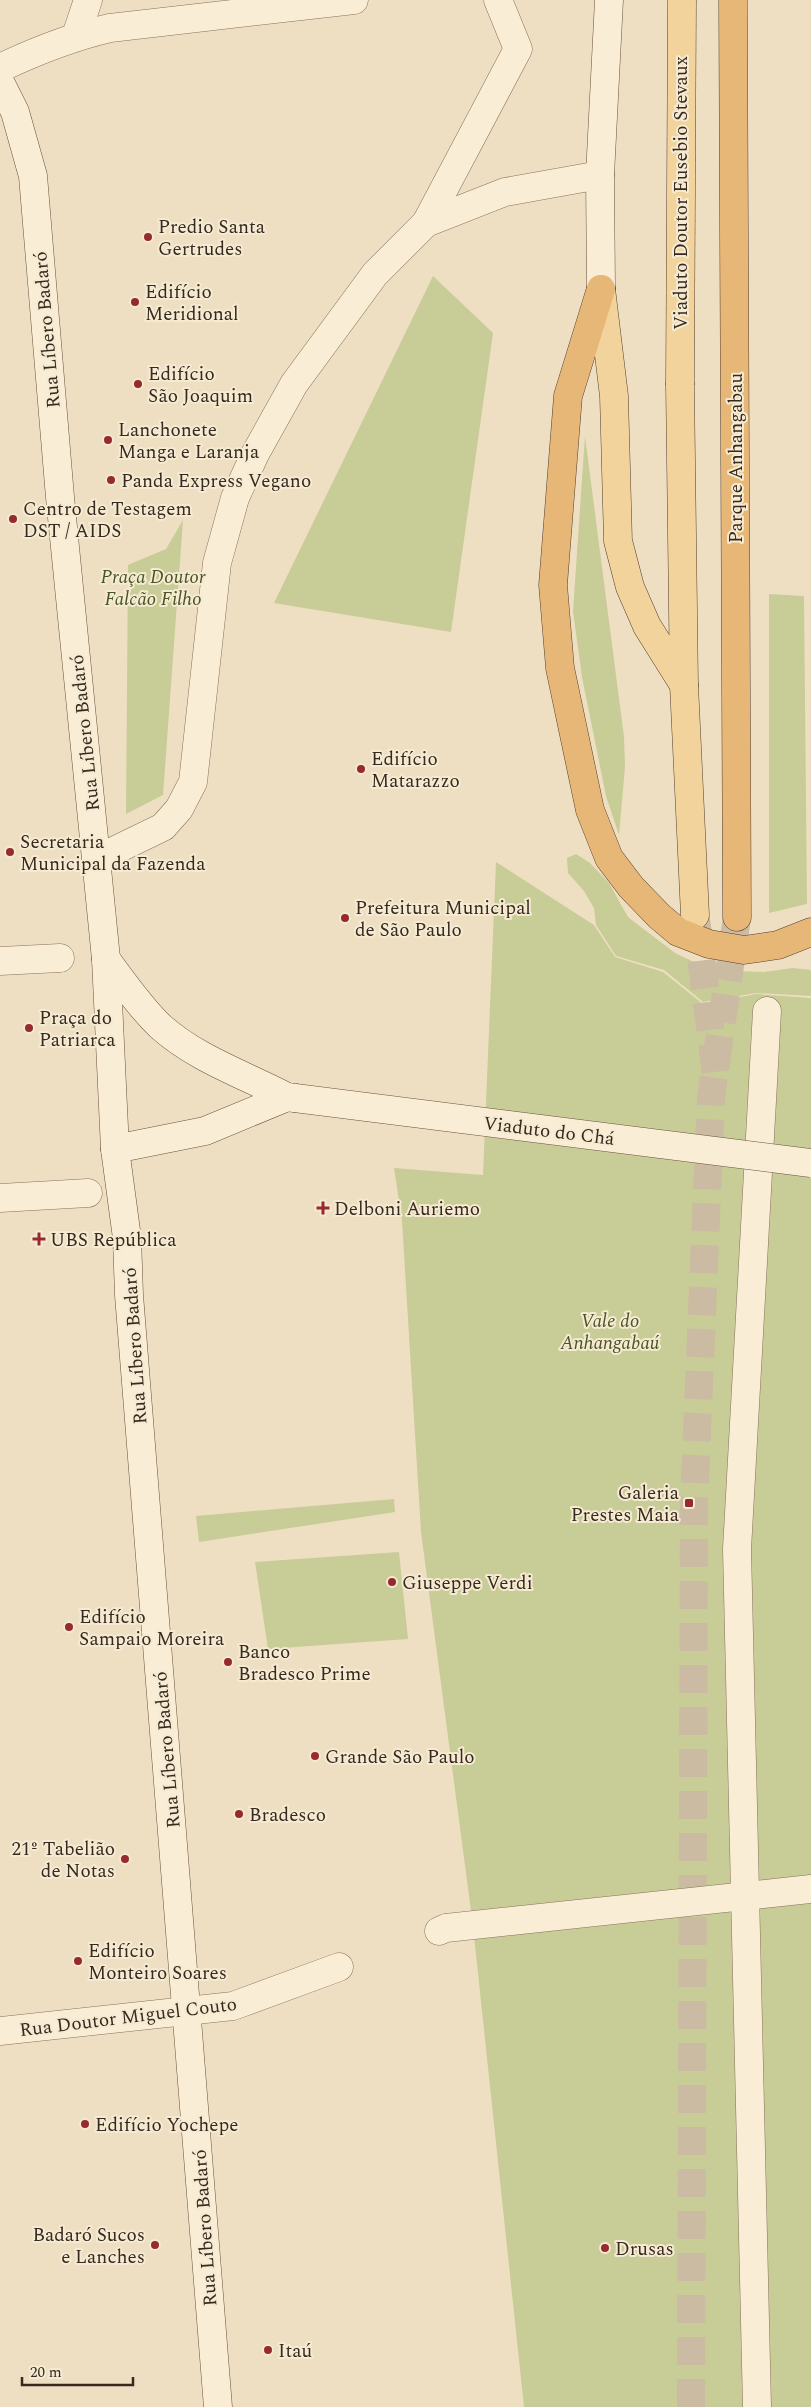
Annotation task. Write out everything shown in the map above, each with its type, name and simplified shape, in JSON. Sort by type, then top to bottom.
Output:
[{"type":"highway","name":"Parque Anhangabau","points":[[733,0],[737,917]]},
{"type":"highway","points":[[601,289],[568,396],[553,585],[560,668],[590,810],[610,858],[631,887],[659,916],[678,932],[709,944],[744,950],[778,945],[809,934]]},
{"type":"main road","name":"Viaduto Doutor Eusebio Stevaux","points":[[682,0],[680,385],[684,685]]},
{"type":"main road","points":[[601,289],[614,396],[618,541],[630,587],[647,626],[684,685],[695,915]]},
{"type":"street","points":[[76,36],[88,0]]},
{"type":"street","points":[[0,68],[30,53],[76,36],[123,26],[354,0]]},
{"type":"street","points":[[97,859],[163,827],[179,808],[193,782],[217,563],[235,498],[255,454],[294,384],[375,274],[426,223],[518,49],[498,0]]},
{"type":"street","points":[[601,289],[600,175],[609,0]]},
{"type":"street","name":"Rua Líbero Badaró","points":[[0,82],[15,112],[33,176],[60,497],[106,959],[115,1149],[127,1238],[130,1305],[218,2407]]},
{"type":"street","points":[[426,223],[505,192],[600,175]]},
{"type":"street","points":[[0,961],[60,958]]},
{"type":"street","name":"Viaduto do Chá","points":[[106,959],[141,1005],[169,1033],[202,1056],[291,1097],[811,1163]]},
{"type":"street","points":[[757,2407],[737,1549],[767,1011]]},
{"type":"street","name":"Viaduto do Chá","points":[[115,1149],[205,1130],[291,1097]]},
{"type":"street","points":[[0,1198],[88,1193]]},
{"type":"street","points":[[439,1931],[811,1889]]},
{"type":"street","name":"Rua Doutor Miguel Couto","points":[[0,2031],[186,2013],[233,2006],[340,1966]]},
{"type":"green space","points":[[433,276],[493,333],[451,632],[274,603]]},
{"type":"green space","points":[[585,436],[624,737],[625,767],[619,835],[606,796],[582,677],[573,611]]},
{"type":"green space","name":"Praça Doutor Falcão Filho","points":[[183,520],[163,795],[126,814],[128,565],[166,549]]},
{"type":"green space","points":[[769,594],[804,596],[807,904],[769,913]]},
{"type":"green space","points":[[576,854],[590,863],[609,883],[628,917],[675,953],[692,961],[734,971],[764,972],[793,968],[811,970],[811,996],[756,993],[703,1002],[664,970],[616,956],[596,925],[594,908],[584,891],[568,873],[567,858]]},
{"type":"green space","name":"Vale do Anhangabaú","points":[[496,862],[594,925],[615,957],[663,972],[703,1004],[756,994],[811,998],[811,2407],[524,2407],[473,1926],[421,1532],[402,1221],[394,1168],[483,1175]]},
{"type":"green space","points":[[394,1499],[395,1512],[199,1542],[196,1516]]},
{"type":"green space","points":[[399,1552],[408,1639],[268,1649],[255,1562]]},
{"type":"tunnel","points":[[691,2407],[694,1503],[711,1097],[737,917]]},
{"type":"tunnel","points":[[696,919],[716,1073]]},
{"type":"place","name":"Predio Santa Gertrudes","points":[[148,237]]},
{"type":"place","name":"Edifício Meridional","points":[[135,302]]},
{"type":"place","name":"Edifício São Joaquim","points":[[138,384]]},
{"type":"place","name":"Lanchonete Manga e Laranja","points":[[108,440]]},
{"type":"place","name":"Panda Express Vegano","points":[[111,480]]},
{"type":"place","name":"Centro de Testagem DST / AIDS","points":[[13,519]]},
{"type":"place","name":"Edifício Matarazzo","points":[[361,769]]},
{"type":"place","name":"Secretaria Municipal da Fazenda","points":[[10,852]]},
{"type":"place","name":"Prefeitura Municipal de São Paulo","points":[[345,918]]},
{"type":"place","name":"Praça do Patriarca","points":[[29,1028]]},
{"type":"place","name":"Delboni Auriemo","points":[[323,1208]]},
{"type":"place","name":"UBS República","points":[[39,1239]]},
{"type":"place","name":"Galeria Prestes Maia","points":[[689,1503]]},
{"type":"place","name":"Giuseppe Verdi","points":[[392,1582]]},
{"type":"place","name":"Edifício Sampaio Moreira","points":[[69,1627]]},
{"type":"place","name":"Banco Bradesco Prime","points":[[228,1662]]},
{"type":"place","name":"Grande São Paulo","points":[[315,1756]]},
{"type":"place","name":"Bradesco","points":[[239,1814]]},
{"type":"place","name":"21º Tabelião de Notas","points":[[125,1859]]},
{"type":"place","name":"Edifício Monteiro Soares","points":[[78,1961]]},
{"type":"place","name":"Edifício Yochepe","points":[[85,2124]]},
{"type":"place","name":"Badaró Sucos e Lanches","points":[[155,2245]]},
{"type":"place","name":"Drusas","points":[[605,2248]]},
{"type":"place","name":"Itaú","points":[[268,2350]]}]
